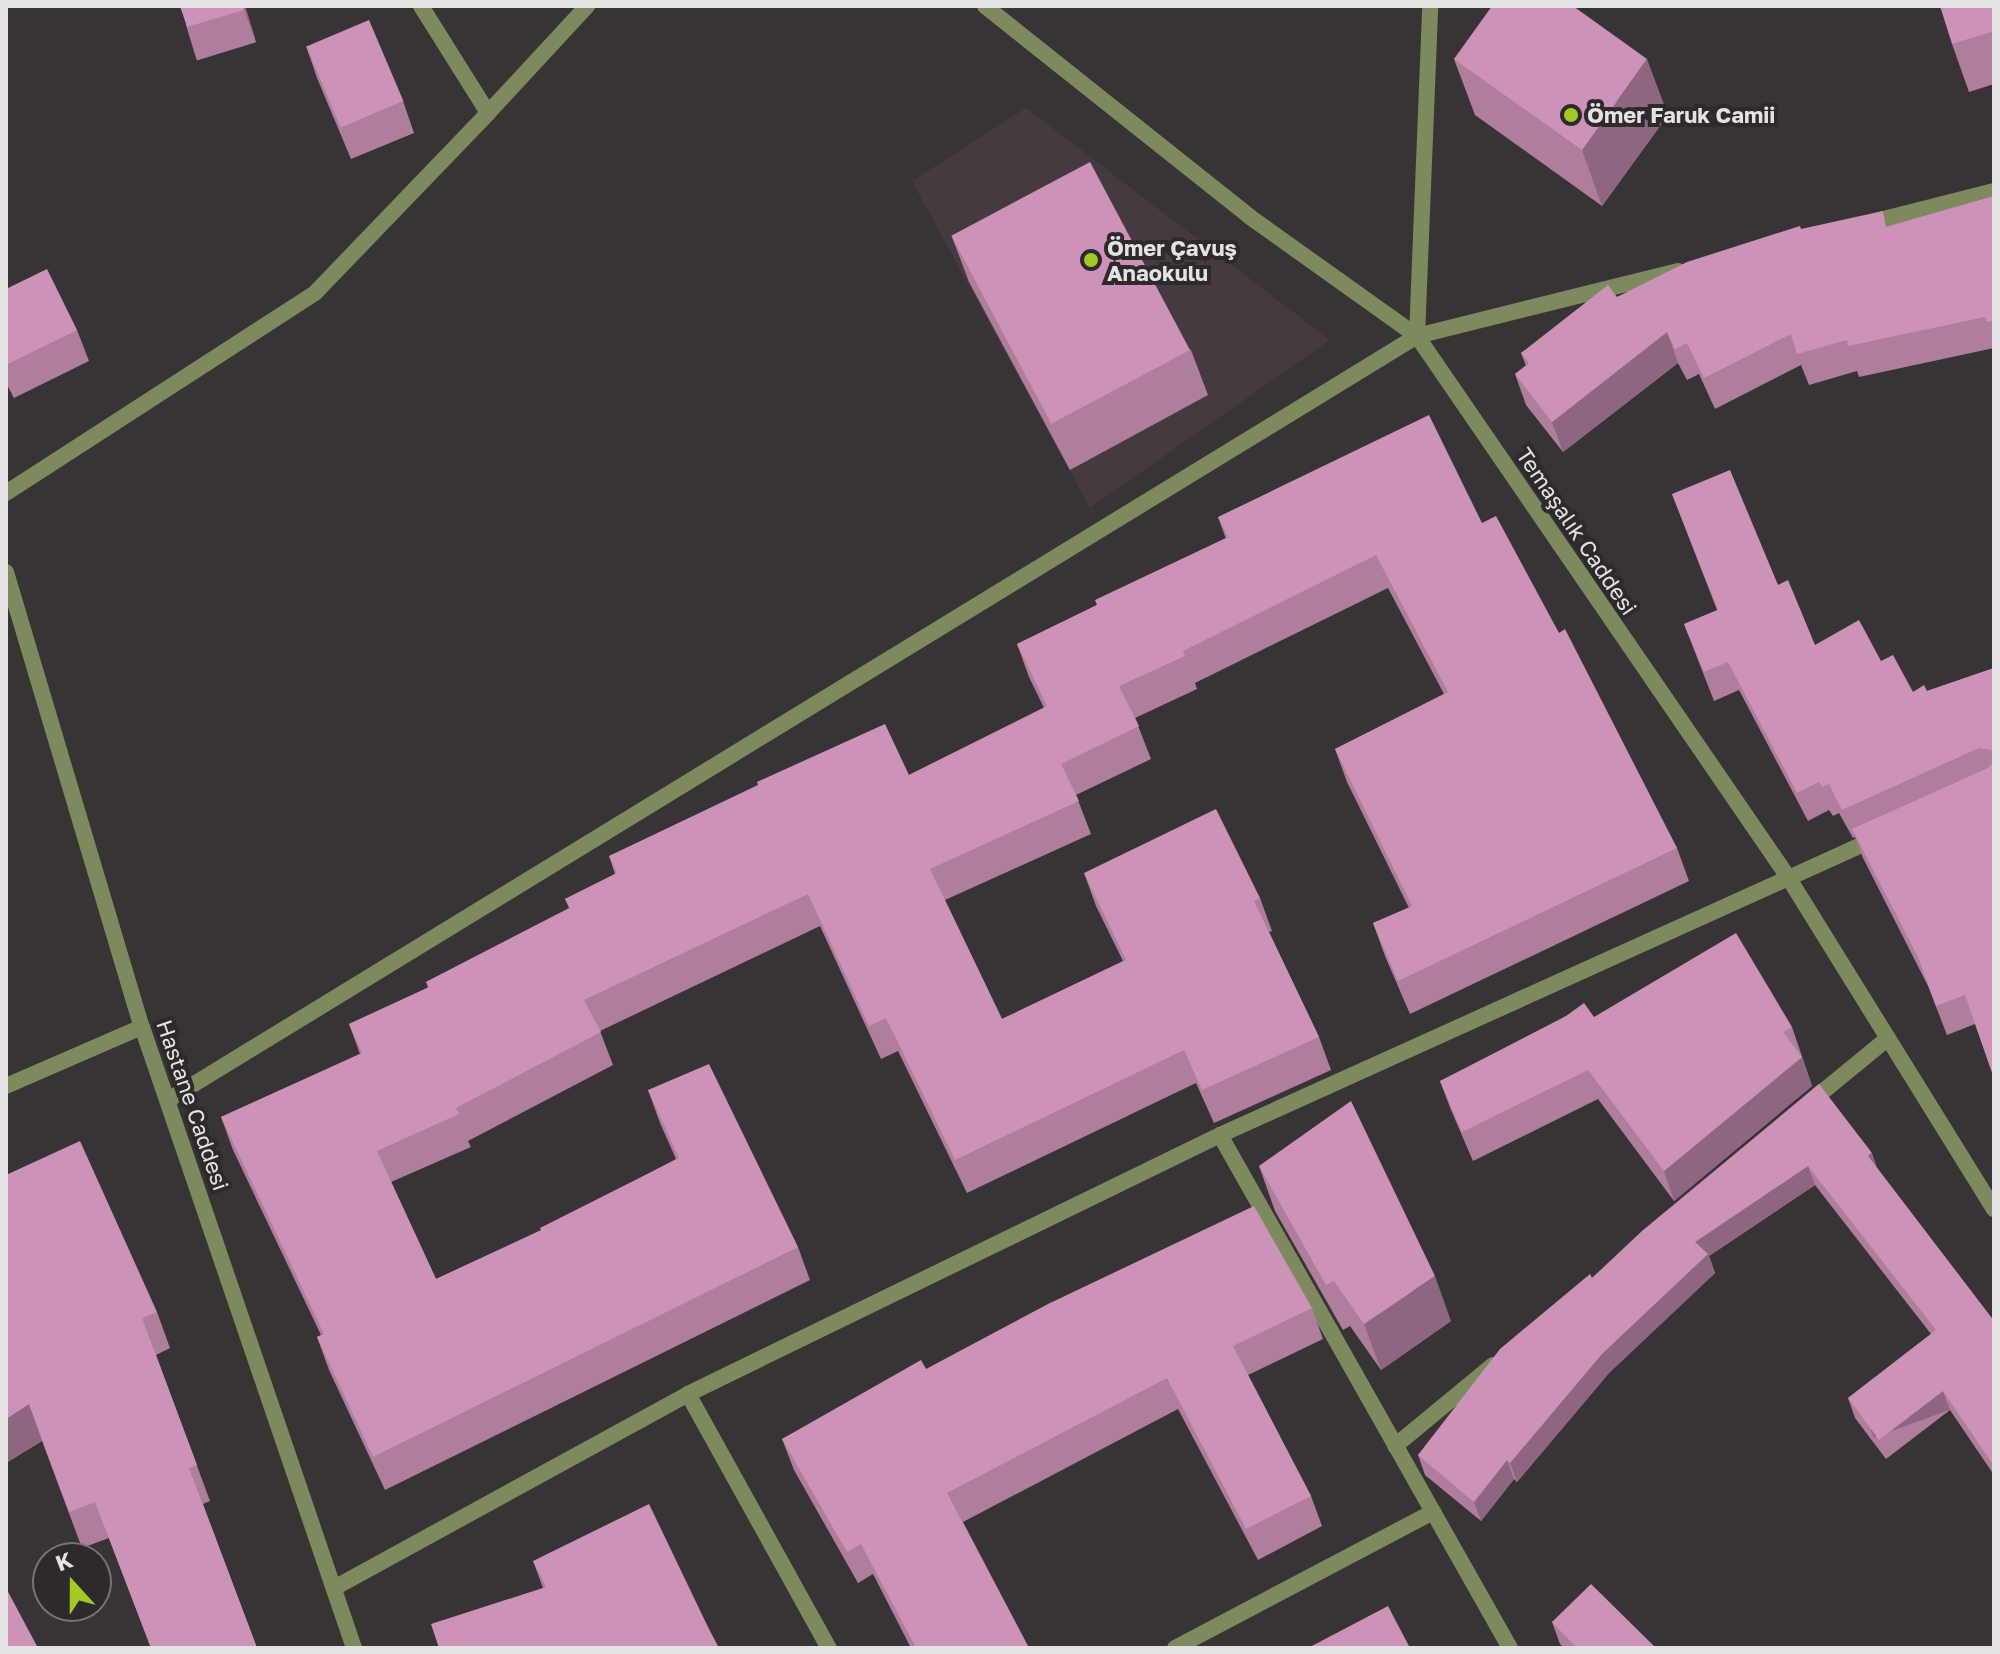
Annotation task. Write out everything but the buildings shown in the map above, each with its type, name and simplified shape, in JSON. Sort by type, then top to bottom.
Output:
[{"type":"street","points":[[421,6],[488,113]]},
{"type":"street","points":[[6,493],[315,293],[587,6]]},
{"type":"street","name":"Temaşalık Caddesi","points":[[985,6],[1250,217],[1417,336],[1788,877],[1994,1209]]},
{"type":"street","points":[[1417,336],[1430,6]]},
{"type":"street","points":[[1842,229],[1994,191]]},
{"type":"street","points":[[168,1100],[1417,336],[1690,268]]},
{"type":"street","name":"Hastane Caddesi","points":[[6,572],[142,1027],[354,1648]]},
{"type":"street","points":[[334,1588],[688,1394],[1220,1135],[1898,829]]},
{"type":"street","points":[[6,1086],[142,1027]]},
{"type":"street","points":[[1790,1120],[1888,1038]]},
{"type":"street","points":[[1220,1135],[1510,1648]]},
{"type":"street","points":[[1395,1446],[1506,1354]]},
{"type":"street","points":[[688,1394],[829,1648]]},
{"type":"street","points":[[1175,1648],[1433,1512]]},
{"type":"shaded area","name":"Ömer Çavuş Anaokulu","points":[[1026,108],[1330,340],[1090,508],[912,181]]},
{"type":"place","name":"Ömer Faruk Camii","points":[[1571,115]]},
{"type":"place","name":"Ömer Çavuş Anaokulu","points":[[1091,260]]}]
